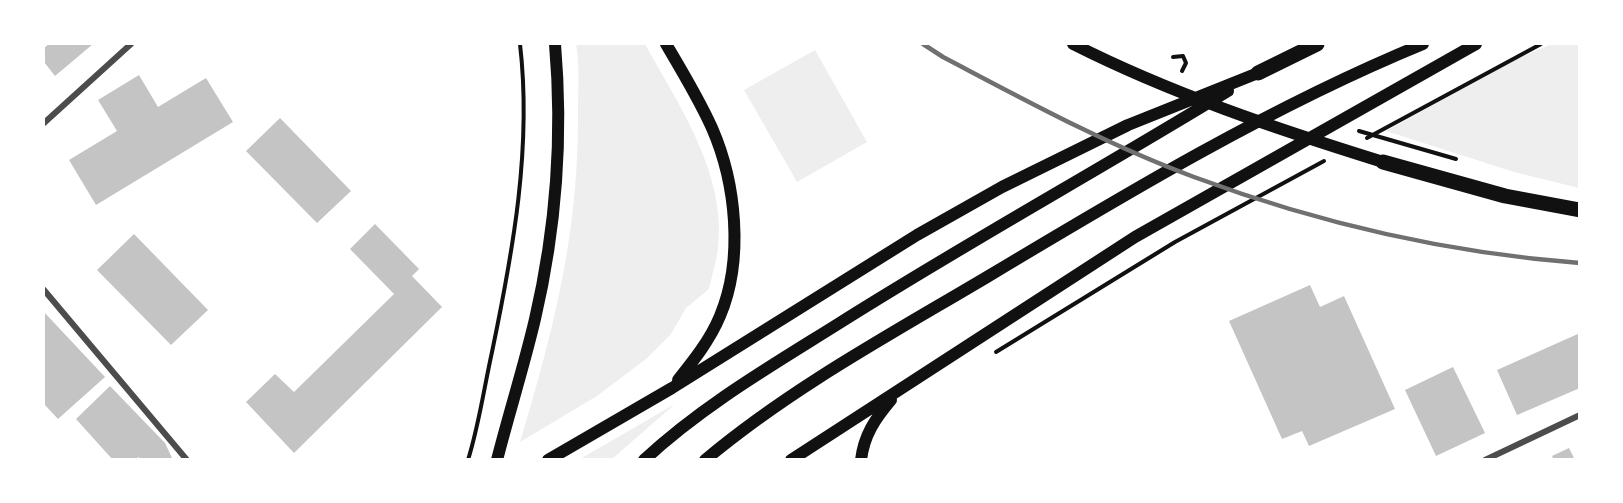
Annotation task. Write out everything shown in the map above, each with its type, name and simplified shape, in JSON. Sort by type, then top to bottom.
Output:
[{"type":"main road","points":[[497,459],[535,319],[554,211],[559,90],[555,44]]},
{"type":"main road","points":[[666,44],[712,127],[722,154],[733,210],[730,282],[720,315],[710,338],[672,388]]},
{"type":"main road","points":[[1073,44],[1218,108],[1383,162],[1505,196],[1580,210]]},
{"type":"main road","points":[[548,459],[672,388],[917,235],[1002,186],[1128,125],[1258,73],[1317,44]]},
{"type":"main road","points":[[705,459],[738,432],[837,366],[1122,196],[1314,94],[1423,44]]},
{"type":"main road","points":[[791,459],[1135,237],[1476,44]]},
{"type":"main road","points":[[644,459],[708,406],[771,365],[945,257],[1258,73]]},
{"type":"main road","points":[[861,459],[865,439],[873,422],[898,390]]},
{"type":"street","points":[[44,123],[131,44]]},
{"type":"street","points":[[44,290],[187,459]]},
{"type":"street","points":[[1485,459],[1580,415]]},
{"type":"path","points":[[468,459],[505,289],[516,221],[524,127],[520,44]]},
{"type":"path","points":[[1363,140],[1540,44]]},
{"type":"path","points":[[1173,57],[1183,56],[1186,63],[1182,71]]},
{"type":"path","points":[[1414,147],[1434,153]]},
{"type":"path","points":[[988,357],[1175,242],[1332,157]]},
{"type":"shaded area","points":[[576,44],[645,44],[685,116],[708,168],[719,221],[718,249],[709,289],[686,308],[671,334],[646,359],[597,396],[520,442],[554,319],[569,239],[577,156],[578,60]]},
{"type":"shaded area","points":[[1552,44],[1579,44],[1579,188],[1514,172],[1386,131],[1514,60]]},
{"type":"shaded area","points":[[815,50],[867,142],[797,182],[744,90]]},
{"type":"shaded area","points":[[675,404],[612,459],[580,459]]},
{"type":"building","points":[[49,44],[93,44],[55,76],[44,62],[44,48]]},
{"type":"building","points":[[139,75],[158,107],[206,78],[233,122],[96,205],[69,160],[117,131],[98,100]]},
{"type":"building","points":[[280,118],[351,191],[317,223],[246,151]]},
{"type":"building","points":[[375,224],[419,269],[412,276],[442,307],[294,453],[246,402],[275,374],[294,392],[394,294],[350,249]]},
{"type":"building","points":[[134,234],[208,310],[171,345],[97,270]]},
{"type":"building","points":[[1310,285],[1320,307],[1344,296],[1395,409],[1309,446],[1302,431],[1282,439],[1229,321]]},
{"type":"building","points":[[44,312],[105,377],[58,419],[44,404]]},
{"type":"building","points":[[1580,333],[1580,388],[1517,415],[1497,370]]},
{"type":"building","points":[[1453,367],[1485,433],[1436,456],[1405,390]]},
{"type":"building","points":[[110,386],[165,443],[173,460],[140,460],[139,457],[133,460],[113,460],[76,419]]},
{"type":"building","points":[[1569,448],[1575,460],[1554,460],[1552,456]]},
{"type":"railway","points":[[923,44],[943,57],[1130,151],[1241,193],[1384,234],[1481,252],[1580,263]]}]
